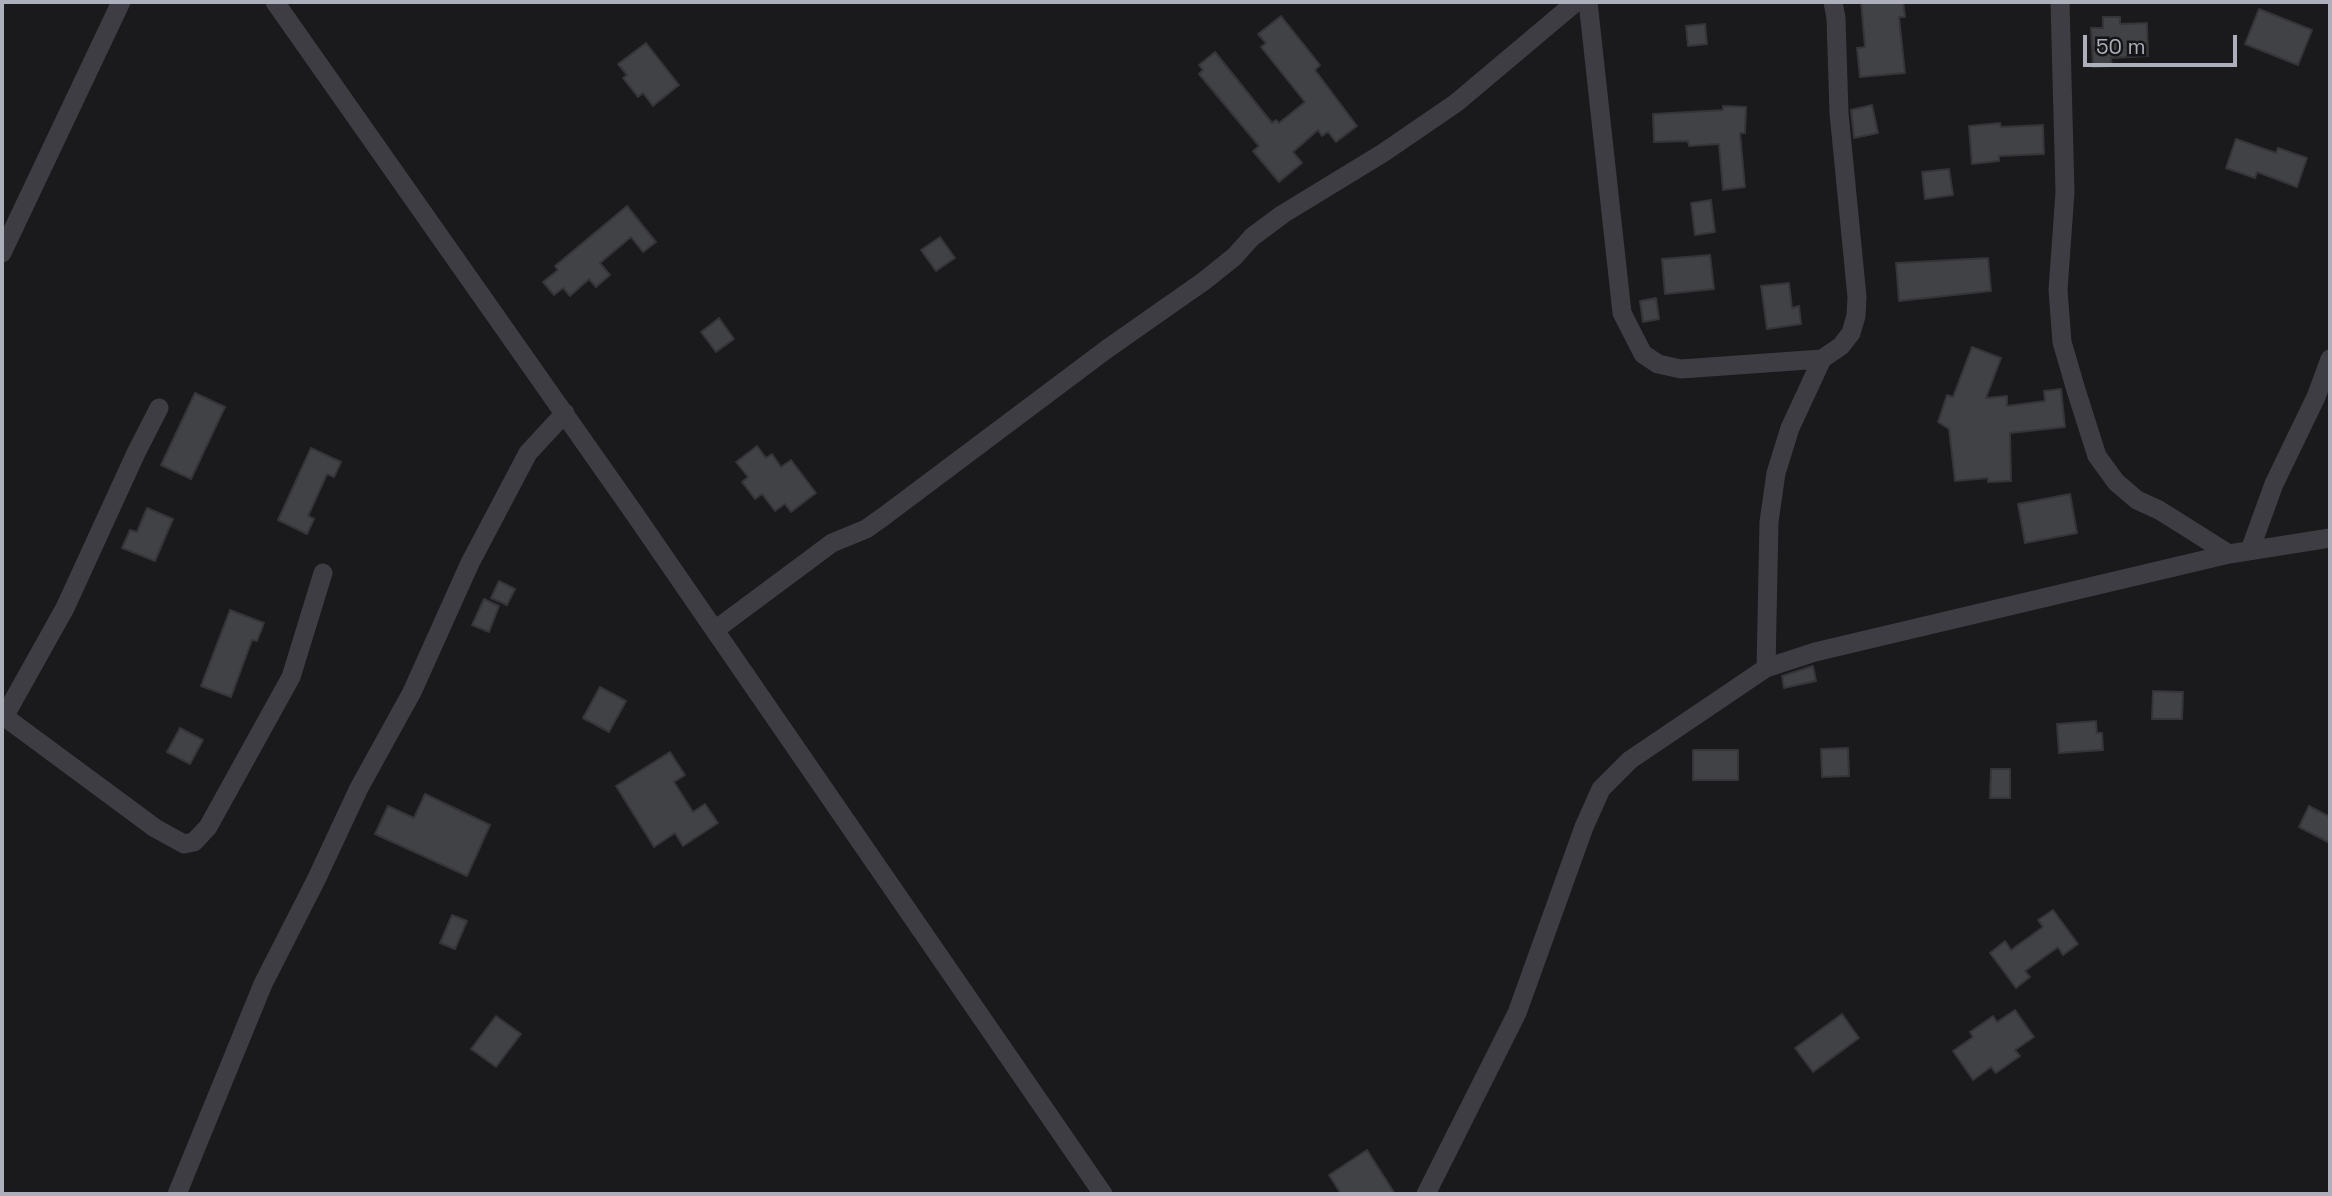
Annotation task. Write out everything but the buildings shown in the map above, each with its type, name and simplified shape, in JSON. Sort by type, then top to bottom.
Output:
[{"type":"street","points":[[2,253],[121,2]]},
{"type":"street","points":[[275,2],[565,413],[1103,1194]]},
{"type":"street","points":[[715,630],[832,543],[866,529],[883,517],[1107,349],[1204,281],[1234,257],[1252,237],[1283,214],[1383,153],[1456,103],[1576,2]]},
{"type":"street","points":[[1588,2],[1622,313],[1643,354],[1658,364],[1681,369],[1822,359]]},
{"type":"street","points":[[1766,668],[1769,522],[1776,474],[1790,428],[1822,359],[1841,346],[1851,332],[1857,297],[1839,113],[1836,18],[1833,2]]},
{"type":"street","points":[[2060,2],[2065,192],[2058,290],[2062,342],[2076,390],[2097,456],[2116,482],[2137,500],[2159,510],[2229,554]]},
{"type":"street","points":[[2250,550],[2274,484],[2316,397],[2330,359]]},
{"type":"street","points":[[159,408],[65,608],[3,716],[155,828],[184,844],[194,842],[208,827],[291,677],[323,573]]},
{"type":"street","points":[[177,1194],[263,985],[359,788],[412,692],[470,563],[528,453],[565,413]]},
{"type":"street","points":[[1426,1194],[1517,1013],[1584,827],[1601,789],[1630,760],[1766,668],[1815,652],[2229,554],[2330,538]]}]
